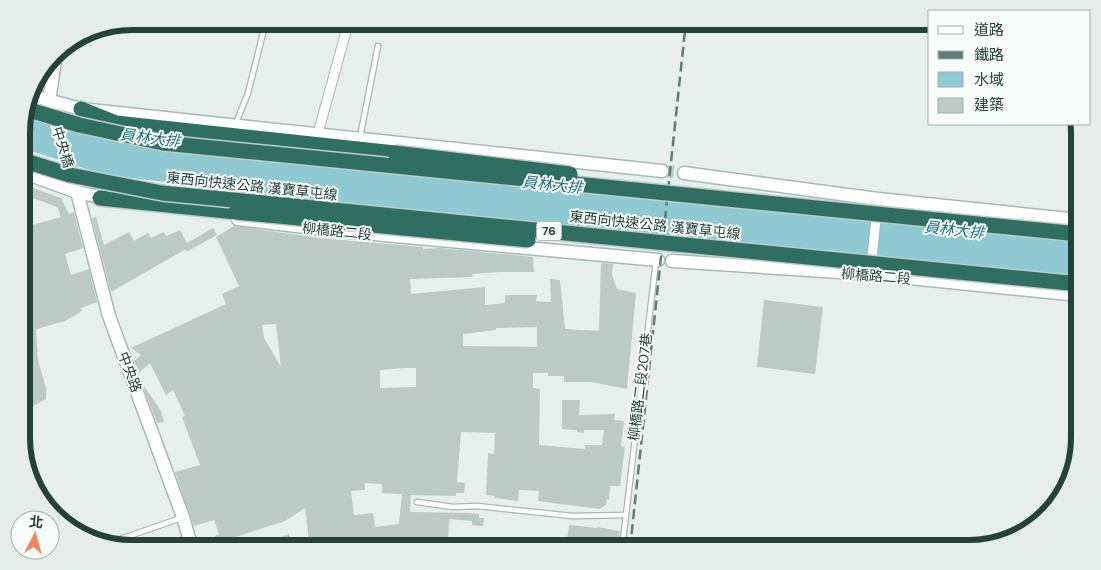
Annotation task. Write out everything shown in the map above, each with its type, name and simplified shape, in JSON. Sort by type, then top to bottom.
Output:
[{"type":"highway","points":[[81,109],[116,123],[396,153],[791,200],[831,210]]},
{"type":"highway","points":[[32,111],[79,125],[163,143],[1071,233]]},
{"type":"highway","name":"東西向快速公路 漢寶草屯線","points":[[30,162],[70,175],[162,193],[868,265],[1071,283]]},
{"type":"highway","points":[[100,198],[820,267],[838,268],[868,265]]},
{"type":"main road","points":[[48,102],[54,67]]},
{"type":"main road","points":[[36,97],[81,109],[662,171]]},
{"type":"main road","name":"中央橋","points":[[48,102],[77,192]]},
{"type":"main road","points":[[684,173],[878,199],[1071,219]]},
{"type":"main road","name":"柳橋路二段","points":[[30,175],[77,192],[100,198],[214,216],[330,230],[657,260]]},
{"type":"main road","name":"中央路","points":[[77,192],[109,316],[183,517],[189,540]]},
{"type":"main road","name":"柳橋路二段","points":[[672,261],[868,265],[1071,294]]},
{"type":"street","points":[[318,133],[346,30]]},
{"type":"street","points":[[868,265],[878,199]]},
{"type":"lane","points":[[234,126],[248,93],[264,30]]},
{"type":"lane","points":[[359,139],[378,46]]},
{"type":"lane","name":"柳橋路二段207巷","points":[[623,540],[657,260]]},
{"type":"lane","points":[[417,502],[453,507],[477,506],[572,516],[625,515]]},
{"type":"lane","points":[[120,539],[183,517]]},
{"type":"water","name":"員林大排","points":[[31,118],[126,143],[1071,239],[1071,277],[499,220],[105,175],[30,151]]},
{"type":"building","points":[[30,187],[61,198],[69,214],[74,212],[83,248],[65,254],[71,275],[89,269],[97,302],[81,308],[82,311],[65,321],[36,329],[38,361],[46,388],[46,399],[30,408],[30,226],[61,217],[57,207],[30,197]]},
{"type":"building","points":[[96,217],[104,245],[129,232],[134,241],[148,233],[151,238],[164,232],[166,236],[180,230],[187,243],[213,228],[217,235],[186,252],[186,249],[111,292],[92,218]]},
{"type":"building","points":[[234,226],[319,238],[423,247],[423,249],[440,248],[533,257],[534,272],[500,272],[472,274],[473,277],[410,279],[411,294],[485,287],[485,305],[505,303],[505,295],[537,295],[536,301],[551,302],[550,279],[560,280],[565,329],[599,331],[601,263],[613,264],[612,275],[617,289],[636,293],[627,389],[591,382],[564,382],[564,376],[548,376],[548,373],[533,373],[533,388],[540,389],[539,445],[585,449],[585,445],[602,445],[604,430],[584,430],[584,433],[577,432],[577,430],[562,429],[562,400],[580,400],[579,415],[615,414],[614,420],[624,421],[621,446],[625,447],[620,486],[610,486],[609,500],[607,499],[606,505],[599,509],[538,501],[539,491],[519,490],[518,501],[486,495],[488,453],[494,454],[495,433],[461,432],[457,482],[465,483],[464,493],[456,493],[456,496],[411,495],[410,512],[479,514],[479,518],[484,518],[483,526],[472,525],[472,521],[449,519],[448,540],[309,540],[305,508],[285,521],[226,540],[216,540],[215,536],[219,534],[214,520],[194,526],[175,472],[200,465],[182,417],[185,416],[173,390],[166,395],[150,363],[139,373],[134,361],[141,355],[131,348],[226,304],[222,294],[239,286],[216,237]],"holes":[[[276,324],[281,367],[264,338],[262,325]],[[537,327],[537,347],[463,346],[463,334],[496,330],[496,328]],[[416,368],[416,387],[380,388],[380,370]],[[365,483],[382,484],[382,493],[402,494],[399,524],[375,527],[373,513],[354,515],[351,491],[365,490]]]},
{"type":"building","points":[[764,300],[823,307],[815,374],[757,367]]},
{"type":"building","points":[[142,383],[161,411],[164,422],[157,423]]},
{"type":"building","points":[[569,525],[620,531],[619,540],[567,540]]},
{"type":"building","points":[[289,534],[291,540],[272,540]]},
{"type":"tunnel","points":[[662,171],[684,173]]},
{"type":"railway","points":[[631,540],[685,30]]}]
